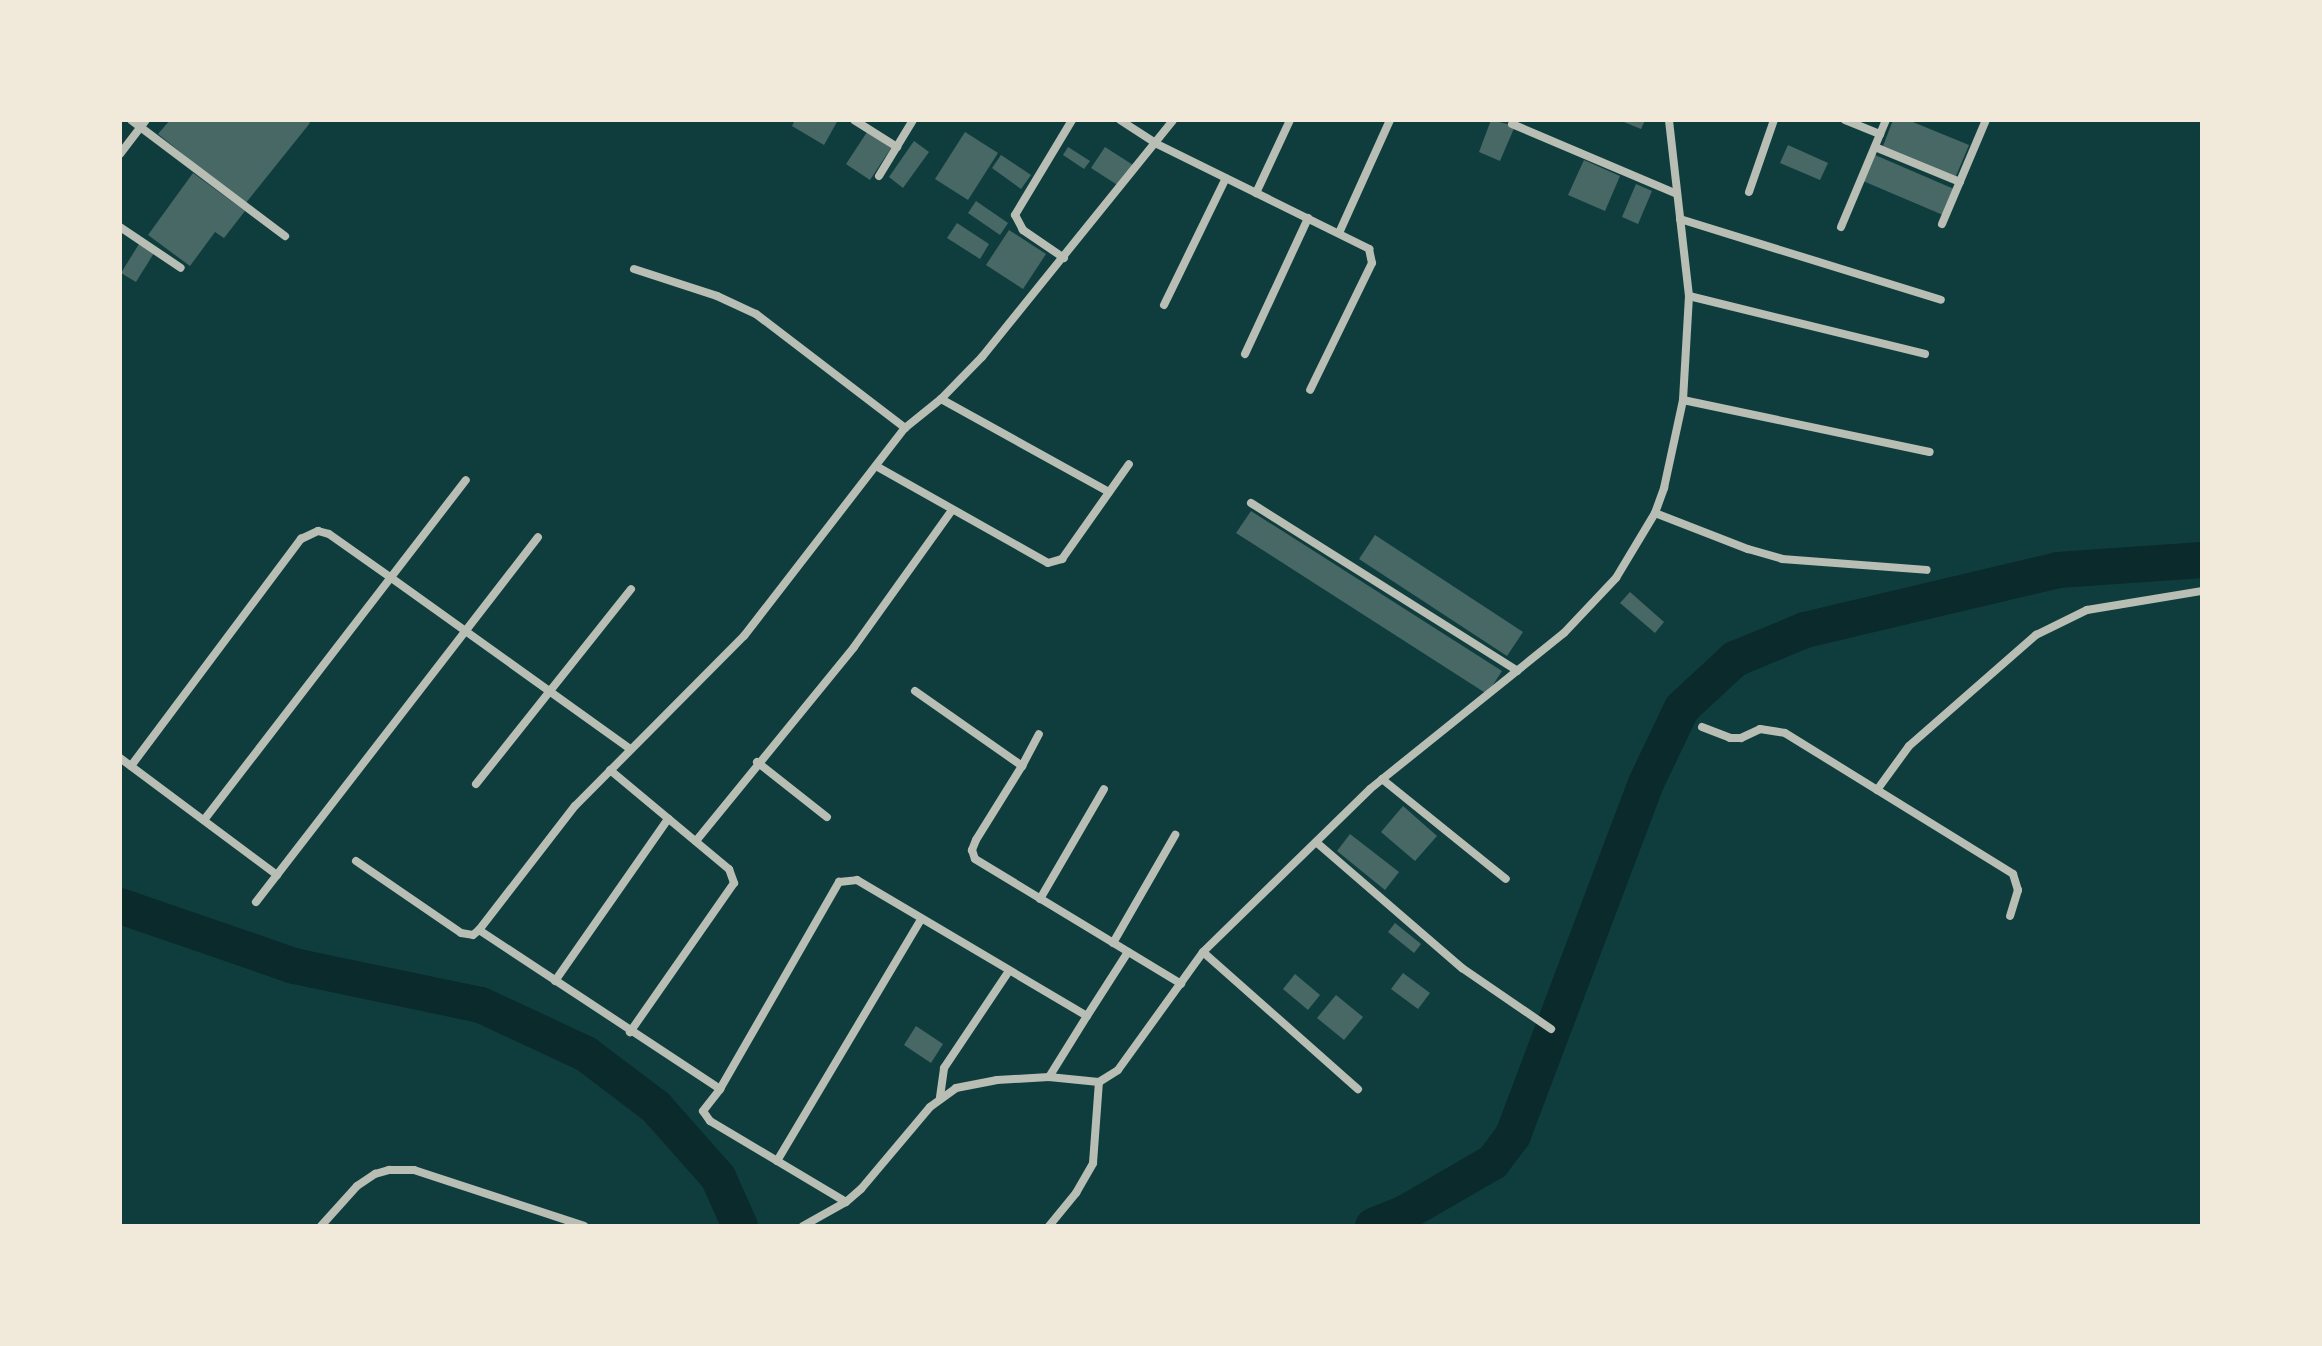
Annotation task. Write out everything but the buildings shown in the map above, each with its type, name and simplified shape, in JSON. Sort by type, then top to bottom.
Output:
[{"type":"street","points":[[131,120],[143,124],[285,236]]},
{"type":"street","points":[[854,120],[897,147]]},
{"type":"street","points":[[879,176],[913,120]]},
{"type":"street","points":[[1064,258],[1023,230],[1015,215],[1072,120]]},
{"type":"street","points":[[1120,120],[1157,144],[1364,245],[1373,258],[1310,390]]},
{"type":"street","points":[[356,861],[461,933],[473,935],[479,930],[560,823],[744,636],[905,428],[941,399],[982,357],[1157,144],[1173,120]]},
{"type":"street","points":[[1256,193],[1290,120]]},
{"type":"street","points":[[1339,233],[1390,120]]},
{"type":"street","points":[[803,1226],[846,1202],[881,1168],[940,1097],[972,1084],[1049,1077],[1099,1082],[1128,1060],[1203,952],[1382,779],[1518,671],[1603,593],[1655,513],[1674,454],[1683,400],[1689,296],[1669,120]]},
{"type":"street","points":[[1749,192],[1774,120]]},
{"type":"street","points":[[1845,120],[1880,134]]},
{"type":"street","points":[[1841,227],[1886,120]]},
{"type":"street","points":[[1942,224],[1986,120]]},
{"type":"street","points":[[120,154],[143,124]]},
{"type":"street","points":[[1512,124],[1677,194]]},
{"type":"street","points":[[1875,147],[1960,182]]},
{"type":"street","points":[[1164,305],[1226,178]]},
{"type":"street","points":[[1245,354],[1308,218]]},
{"type":"street","points":[[1680,219],[1941,300]]},
{"type":"street","points":[[120,227],[181,268]]},
{"type":"street","points":[[634,269],[717,296],[756,314],[905,428]]},
{"type":"street","points":[[1689,296],[1925,354]]},
{"type":"street","points":[[941,399],[1109,492]]},
{"type":"street","points":[[1683,400],[1930,452]]},
{"type":"street","points":[[876,466],[1040,561],[1055,563],[1062,559],[1129,464]]},
{"type":"street","points":[[204,820],[466,480]]},
{"type":"street","points":[[1251,503],[1518,671]]},
{"type":"street","points":[[696,841],[757,762],[854,647],[952,510]]},
{"type":"street","points":[[1655,513],[1782,559],[1927,570]]},
{"type":"street","points":[[131,766],[309,533],[329,534],[630,749]]},
{"type":"street","points":[[256,902],[538,537]]},
{"type":"street","points":[[476,784],[631,589]]},
{"type":"street","points":[[1877,790],[1909,746],[2036,635],[2087,610],[2202,591]]},
{"type":"street","points":[[915,691],[1022,766]]},
{"type":"street","points":[[1702,727],[1730,738],[1741,738],[1760,729],[1785,733],[2013,874],[2018,890],[2010,916]]},
{"type":"street","points":[[1039,734],[972,850],[975,859],[1181,984]]},
{"type":"street","points":[[120,758],[277,875]]},
{"type":"street","points":[[757,762],[827,817]]},
{"type":"street","points":[[610,770],[729,869],[734,883],[630,1032]]},
{"type":"street","points":[[1382,779],[1506,879]]},
{"type":"street","points":[[1040,899],[1104,789]]},
{"type":"street","points":[[555,981],[668,819]]},
{"type":"street","points":[[1113,943],[1175,835]]},
{"type":"street","points":[[1316,842],[1462,968],[1551,1029]]},
{"type":"street","points":[[846,1202],[705,1117],[704,1106],[720,1089],[839,882],[857,880],[1087,1016]]},
{"type":"street","points":[[777,1161],[921,919]]},
{"type":"street","points":[[479,930],[720,1089]]},
{"type":"street","points":[[1049,1077],[1128,952]]},
{"type":"street","points":[[1203,952],[1358,1089]]},
{"type":"street","points":[[940,1097],[944,1068],[1009,971]]},
{"type":"street","points":[[1049,1226],[1076,1193],[1093,1163],[1099,1082]]},
{"type":"street","points":[[321,1226],[357,1186],[375,1174],[389,1170],[414,1170],[584,1226]]},
{"type":"waterway","points":[[1373,1226],[1405,1213],[1493,1162],[1513,1135],[1646,783],[1682,708],[1735,659],[1805,630],[2058,570],[2202,560]]},
{"type":"waterway","points":[[120,906],[294,966],[481,1005],[586,1054],[656,1107],[718,1177],[740,1226]]}]
